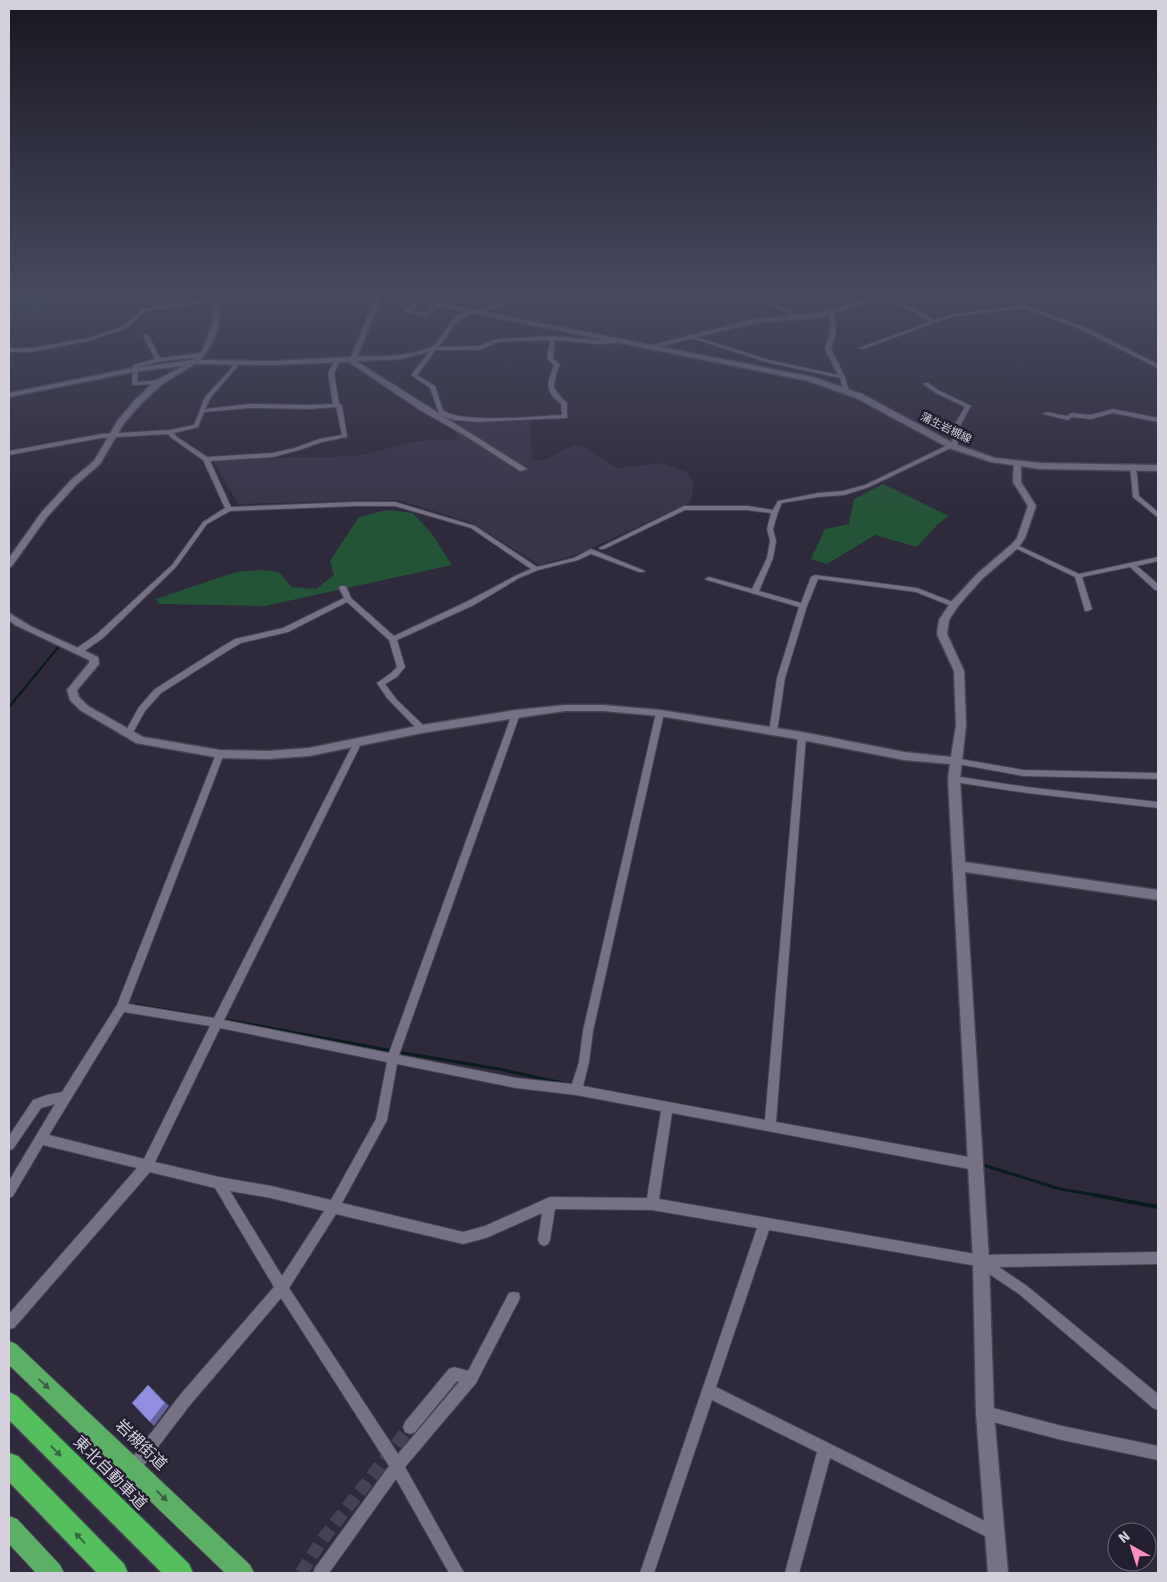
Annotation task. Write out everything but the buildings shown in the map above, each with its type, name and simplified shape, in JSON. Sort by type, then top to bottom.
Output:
[{"type":"highway","name":"岩槻街道","points":[[9,1351],[242,1573]]},
{"type":"highway","name":"東北自動車道","points":[[9,1404],[180,1573]]},
{"type":"highway","points":[[9,1465],[114,1573]]},
{"type":"highway","points":[[9,1527],[52,1573]]},
{"type":"main road","name":"蒲生岩槻線","points":[[753,368],[794,376],[846,391],[881,406],[952,446],[983,457],[1017,464],[1040,466],[1134,466],[1158,468]]},
{"type":"street","points":[[9,394],[150,368]]},
{"type":"street","points":[[9,564],[44,515],[74,482],[97,462],[138,402],[160,382],[184,368]]},
{"type":"street","points":[[9,454],[114,435],[170,432],[196,426],[203,405],[210,394],[228,377],[234,368]]},
{"type":"street","points":[[206,458],[272,455],[297,450],[321,440],[345,436],[330,374],[334,368]]},
{"type":"street","points":[[360,368],[440,415],[524,469]]},
{"type":"street","points":[[420,368],[414,375],[433,387],[440,415]]},
{"type":"street","points":[[440,415],[477,420],[565,417],[564,404],[553,396],[551,390],[550,380],[556,368]]},
{"type":"street","points":[[798,368],[842,376]]},
{"type":"street","points":[[838,368],[846,391]]},
{"type":"street","points":[[134,370],[134,384],[160,382]]},
{"type":"street","points":[[756,591],[770,558],[774,541],[770,529],[780,502],[818,495],[844,494],[867,486],[955,444],[958,424],[968,406],[938,392],[926,384]]},
{"type":"street","points":[[202,411],[250,406],[310,407],[336,405]]},
{"type":"street","points":[[1046,414],[1068,418],[1071,415],[1091,417],[1112,411],[1158,420]]},
{"type":"street","points":[[170,432],[175,438],[206,458],[229,509]]},
{"type":"street","points":[[998,1573],[985,1413],[981,1262],[974,1164],[954,779],[960,725],[959,671],[942,634],[944,620],[954,604],[1021,538],[1032,506],[1017,482],[1017,464]]},
{"type":"street","points":[[1134,466],[1136,497],[1158,515]]},
{"type":"street","points":[[80,650],[100,636],[174,566],[205,523],[229,509],[395,504],[473,527],[536,569]]},
{"type":"street","points":[[602,548],[684,508],[747,508],[775,512]]},
{"type":"street","points":[[1015,546],[1078,576],[1158,559]]},
{"type":"street","points":[[393,639],[471,603],[498,586],[536,569],[576,559],[591,551],[641,571]]},
{"type":"street","points":[[1132,565],[1158,588]]},
{"type":"street","points":[[1078,576],[1088,609]]},
{"type":"street","points":[[773,732],[781,678],[803,606],[815,577],[917,590],[954,604]]},
{"type":"street","points":[[710,579],[803,606]]},
{"type":"street","points":[[343,588],[348,599],[393,639],[401,666],[394,675],[381,683],[395,703],[411,715],[422,729]]},
{"type":"street","points":[[128,734],[142,709],[158,691],[226,648],[238,642],[285,630],[348,599]]},
{"type":"street","points":[[9,616],[25,628],[80,650],[94,659],[94,664],[72,690],[74,698],[84,708],[128,734],[149,742],[220,754],[268,755],[309,752],[422,729],[565,708],[660,713],[802,736],[904,756],[955,761],[984,768],[1022,773],[1158,776]]},
{"type":"street","points":[[576,1090],[584,1062],[588,1031],[660,713]]},
{"type":"street","points":[[133,1468],[185,1400],[282,1288],[332,1208],[381,1120],[392,1057],[516,714]]},
{"type":"street","points":[[770,1126],[802,736]]},
{"type":"street","points":[[9,1323],[147,1166],[358,742]]},
{"type":"street","points":[[9,1192],[121,1007],[220,754]]},
{"type":"street","points":[[954,779],[1026,790],[1158,805]]},
{"type":"street","points":[[959,866],[1158,895]]},
{"type":"street","points":[[121,1007],[217,1023],[516,1083],[576,1090],[668,1106],[974,1164]]},
{"type":"street","points":[[9,1145],[13,1131],[37,1104],[65,1097]]},
{"type":"street","points":[[652,1204],[668,1106]]},
{"type":"street","points":[[41,1139],[219,1183],[271,1192],[463,1238],[486,1232],[550,1203],[652,1204],[981,1262],[1158,1258]]},
{"type":"street","points":[[219,1183],[282,1288],[397,1466],[457,1573]]},
{"type":"street","points":[[544,1240],[550,1203]]},
{"type":"street","points":[[647,1573],[765,1223]]},
{"type":"street","points":[[981,1262],[1023,1290],[1158,1403]]},
{"type":"street","points":[[320,1573],[397,1466],[471,1378],[514,1298]]},
{"type":"street","points":[[410,1428],[454,1374],[471,1378]]},
{"type":"street","points":[[709,1391],[994,1533]]},
{"type":"street","points":[[985,1413],[1062,1433],[1158,1453]]},
{"type":"street","points":[[792,1573],[825,1448]]},
{"type":"shaded area","points":[[530,421],[532,460],[545,460],[573,445],[581,446],[618,468],[661,463],[686,472],[694,483],[691,502],[581,553],[540,565],[472,523],[398,500],[238,504],[213,460],[358,456],[418,441],[457,439],[456,423]]},
{"type":"green space","points":[[883,484],[949,516],[938,524],[917,547],[875,535],[827,564],[811,559],[825,529],[849,524],[854,499]]},
{"type":"green space","points":[[387,510],[413,513],[432,534],[452,565],[265,606],[159,604],[156,599],[236,572],[261,570],[279,572],[292,587],[316,589],[334,575],[330,561],[359,517]]},
{"type":"waterway","points":[[9,707],[60,645]]},
{"type":"waterway","points":[[136,1005],[206,1017]]},
{"type":"waterway","points":[[221,1019],[393,1051]]},
{"type":"waterway","points":[[398,1052],[499,1069],[567,1084]]},
{"type":"waterway","points":[[580,1086],[710,1110]]},
{"type":"waterway","points":[[980,1164],[1060,1189],[1101,1196]]},
{"type":"waterway","points":[[1094,1195],[1158,1207]]},
{"type":"tunnel","points":[[301,1573],[322,1540],[410,1427]]}]
